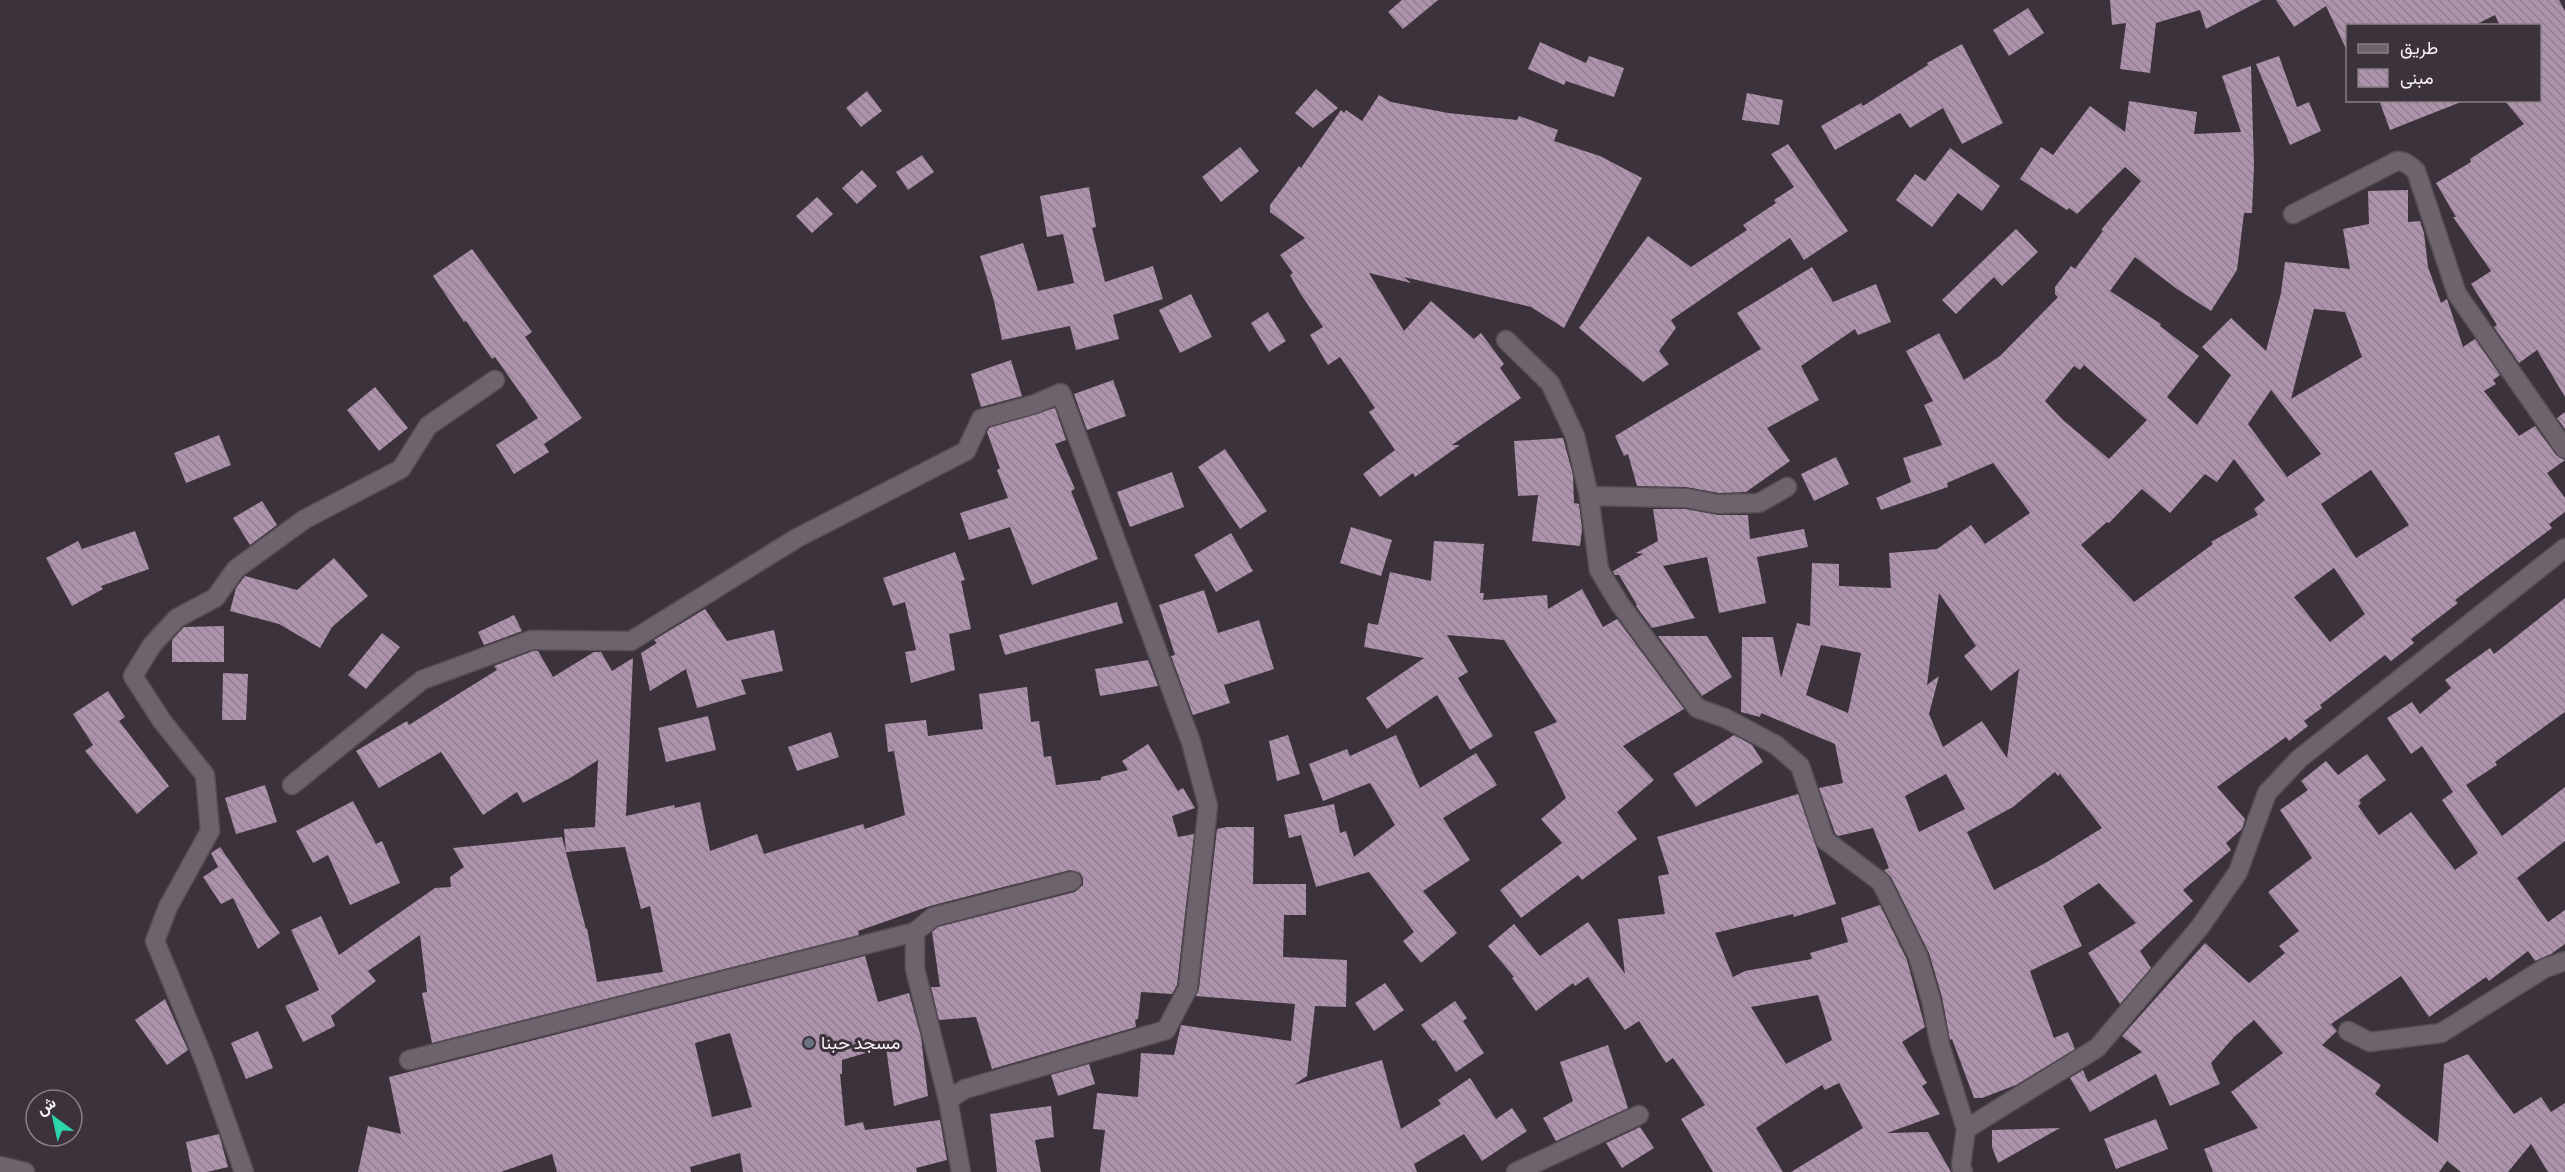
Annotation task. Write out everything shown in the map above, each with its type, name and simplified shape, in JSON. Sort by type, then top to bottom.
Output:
[{"type":"street","points":[[2293,214],[2397,161],[2416,171],[2457,294],[2565,449]]},
{"type":"street","points":[[1506,340],[1550,383],[1575,436],[1589,496],[1599,570],[1619,603],[1697,708],[1725,718],[1776,745],[1800,766],[1825,840],[1881,882],[1918,956],[1931,1000],[1940,1046],[1966,1129],[1962,1172]]},
{"type":"street","points":[[244,1172],[205,1062],[155,941],[168,907],[210,831],[205,775],[162,721],[133,676],[153,645],[177,618],[215,598],[236,569],[305,519],[401,469],[428,426],[495,380]]},
{"type":"street","points":[[292,785],[422,680],[531,640],[631,641],[797,538],[966,452],[981,419],[1035,404],[1061,393],[1191,742],[1208,806],[1188,988],[1166,1030],[965,1089],[948,1100]]},
{"type":"street","points":[[1589,496],[1686,498],[1719,504],[1760,503],[1787,488]]},
{"type":"street","points":[[1966,1129],[2097,1048],[2200,927],[2238,872],[2267,793],[2299,759],[2565,548]]},
{"type":"street","points":[[409,1060],[915,932],[933,917],[1072,880]]},
{"type":"street","points":[[915,932],[915,969],[948,1100],[961,1172]]},
{"type":"street","points":[[2348,1031],[2370,1042],[2440,1033],[2545,968],[2565,962]]},
{"type":"street","points":[[1516,1172],[1639,1115]]},
{"type":"street","points":[[0,1166],[25,1172]]},
{"type":"building","points":[[1402,0],[1438,0],[1403,29],[1388,12]]},
{"type":"building","points":[[2110,0],[2262,0],[2206,29],[2200,10],[2156,23],[2150,73],[2120,69],[2126,23],[2112,25]]},
{"type":"building","points":[[2276,0],[2559,0],[2565,11],[2565,397],[2537,350],[2519,363],[2494,327],[2497,325],[2471,284],[2491,271],[2453,217],[2456,217],[2436,183],[2471,162],[2470,159],[2524,124],[2506,102],[2541,102],[2541,24],[2499,24],[2495,15],[2477,24],[2349,24],[2348,21],[2346,49],[2326,6],[2294,27]]},
{"type":"building","points":[[2028,8],[2044,33],[2009,56],[1993,30]]},
{"type":"building","points":[[1540,42],[1586,63],[1589,56],[1624,68],[1614,97],[1566,81],[1564,85],[1528,69]]},
{"type":"building","points":[[1962,44],[2003,123],[1962,144],[1943,108],[1910,128],[1900,113],[1835,150],[1821,126],[1861,103],[1863,106],[1928,65],[1927,63]]},
{"type":"building","points":[[2279,56],[2297,107],[2309,102],[2321,131],[2290,145],[2256,64]]},
{"type":"building","points":[[2251,66],[2254,166],[2252,213],[2244,213],[2237,270],[2211,311],[2135,257],[2110,291],[2161,324],[2160,326],[2199,356],[2167,397],[2197,425],[2231,375],[2202,347],[2231,318],[2266,351],[2281,293],[2285,262],[2350,269],[2343,229],[2369,224],[2368,191],[2408,190],[2408,222],[2420,221],[2424,233],[2428,267],[2441,303],[2447,299],[2463,347],[2475,339],[2500,375],[2493,380],[2496,384],[2484,391],[2519,436],[2535,426],[2556,455],[2565,460],[2547,473],[2565,498],[2565,512],[2549,524],[2552,528],[2455,600],[2458,603],[2411,639],[2414,643],[2391,661],[2385,655],[2320,705],[2322,708],[2304,721],[2308,726],[2289,741],[2286,737],[2217,787],[2245,819],[2242,829],[2226,843],[2231,850],[2183,890],[2193,901],[2140,951],[2151,968],[2120,1004],[2088,953],[2136,923],[2099,883],[2063,906],[2082,946],[2030,971],[2054,1038],[2068,1032],[2075,1049],[2016,1085],[1982,1098],[1974,1098],[1952,1039],[1950,1040],[1942,997],[1929,953],[1891,877],[1884,870],[1889,868],[1873,828],[1838,836],[1835,833],[1819,788],[1843,783],[1835,744],[1761,713],[1760,717],[1741,712],[1742,637],[1773,637],[1781,678],[1797,623],[1810,626],[1812,563],[1839,564],[1839,586],[1891,588],[1889,553],[1937,549],[1971,525],[1985,544],[2030,513],[1993,463],[1947,483],[1948,487],[1881,510],[1876,498],[1911,482],[1903,458],[1942,445],[1924,405],[1933,401],[1906,351],[1939,333],[1964,380],[2000,356],[2058,297],[2055,294],[2055,287],[2071,266],[2075,269],[2103,231],[2101,230],[2141,181],[2125,167],[2077,214],[2069,208],[2067,210],[2020,179],[2041,147],[2053,155],[2090,106],[2125,132],[2129,101],[2197,112],[2194,134],[2241,132],[2222,76]],"holes":[[[2314,309],[2345,312],[2362,357],[2291,399]],[[2084,365],[2147,420],[2109,459],[2063,420],[2045,401],[2074,366],[2080,370]],[[2271,390],[2321,454],[2287,477],[2248,424]],[[2234,459],[2265,500],[2254,509],[2258,515],[2211,542],[2213,544],[2134,602],[2081,545],[2107,522],[2109,523],[2142,489],[2170,513],[2205,474],[2217,482]],[[2371,470],[2409,525],[2356,558],[2321,504]],[[2334,568],[2365,614],[2330,642],[2294,597]],[[1939,593],[1976,646],[1964,656],[1991,691],[2019,669],[2007,758],[1982,721],[1943,747],[1929,714],[1939,676],[1927,685]],[[1821,645],[1861,653],[1848,713],[1806,695]],[[2055,772],[2058,776],[2060,774],[2102,828],[2047,862],[1994,890],[1967,832],[2013,807]],[[1946,774],[1965,809],[1919,832],[1905,796]]]},
{"type":"building","points":[[1316,89],[1338,108],[1313,128],[1295,113]]},
{"type":"building","points":[[867,91],[882,111],[861,127],[846,108]]},
{"type":"building","points":[[1747,93],[1783,100],[1779,125],[1742,120]]},
{"type":"building","points":[[1379,95],[1391,102],[1448,113],[1517,120],[1519,116],[1558,130],[1554,141],[1600,156],[1642,178],[1564,328],[1531,307],[1404,277],[1411,283],[1369,273],[1404,331],[1431,301],[1474,339],[1481,333],[1504,364],[1500,368],[1521,398],[1452,445],[1460,445],[1415,477],[1413,473],[1380,497],[1363,474],[1395,450],[1369,412],[1375,408],[1340,357],[1328,365],[1310,335],[1323,327],[1300,293],[1290,275],[1293,273],[1280,255],[1305,238],[1270,212],[1270,205],[1299,166],[1301,168],[1341,110],[1344,113],[1346,110],[1362,121]]},
{"type":"building","points":[[2380,102],[2461,102],[2390,130]]},
{"type":"building","points":[[1788,144],[1848,231],[1804,260],[1790,238],[1671,320],[1676,328],[1659,351],[1669,364],[1643,382],[1579,328],[1648,236],[1691,267],[1747,230],[1743,225],[1776,203],[1774,200],[1794,187],[1771,154]]},
{"type":"building","points":[[1240,147],[1259,171],[1221,202],[1202,177]]},
{"type":"building","points":[[1950,148],[2000,186],[1982,211],[1958,193],[1932,227],[1896,200],[1915,174],[1925,181]]},
{"type":"building","points":[[922,155],[934,172],[908,190],[896,172]]},
{"type":"building","points":[[862,170],[877,186],[857,204],[842,188]]},
{"type":"building","points":[[1089,187],[1096,227],[1092,228],[1105,282],[1153,266],[1163,299],[1113,315],[1119,339],[1076,350],[1070,326],[1002,340],[994,301],[980,256],[1023,243],[1038,291],[1074,283],[1063,234],[1047,237],[1040,196]]},
{"type":"building","points":[[817,197],[833,214],[812,233],[796,216]]},
{"type":"building","points":[[2016,229],[2038,252],[2002,286],[1994,277],[1956,314],[1942,300]]},
{"type":"building","points":[[472,249],[532,332],[525,337],[582,418],[544,444],[549,452],[514,474],[496,445],[538,418],[495,357],[492,359],[466,321],[464,322],[433,276]]},
{"type":"building","points":[[1812,267],[1833,302],[1876,284],[1891,322],[1858,335],[1855,329],[1801,366],[1819,400],[1767,428],[1790,461],[1746,492],[1719,493],[1686,487],[1637,486],[1628,454],[1624,456],[1615,436],[1761,349],[1737,313]]},
{"type":"building","points":[[1191,294],[1212,337],[1180,353],[1159,310]]},
{"type":"building","points":[[1268,312],[1286,341],[1269,352],[1251,323]]},
{"type":"building","points":[[1011,360],[1022,396],[981,407],[971,374]]},
{"type":"building","points":[[1113,380],[1126,416],[1087,430],[1074,394]]},
{"type":"building","points":[[375,387],[408,428],[379,451],[347,410]]},
{"type":"building","points":[[1055,408],[1066,440],[1055,444],[1075,489],[1071,491],[1098,559],[1032,585],[1010,527],[969,540],[960,513],[1008,498],[997,470],[1000,468],[987,432],[989,428]]},
{"type":"building","points":[[2565,412],[2565,429],[2557,418]]},
{"type":"building","points":[[219,435],[231,465],[186,483],[174,453]]},
{"type":"building","points":[[1563,438],[1573,475],[1574,503],[1579,504],[1582,529],[1580,546],[1532,541],[1538,495],[1518,496],[1514,441]]},
{"type":"building","points":[[1225,449],[1267,511],[1240,529],[1198,467]]},
{"type":"building","points":[[1836,457],[1849,484],[1814,501],[1801,474]]},
{"type":"building","points":[[1172,472],[1184,507],[1130,527],[1117,492]]},
{"type":"building","points":[[262,501],[277,525],[250,545],[233,518]]},
{"type":"building","points":[[1653,509],[1685,509],[1718,515],[1748,515],[1750,539],[1804,529],[1808,547],[1757,557],[1766,603],[1719,613],[1707,557],[1663,566],[1695,618],[1652,628],[1636,606],[1619,575],[1615,575],[1613,571],[1643,554],[1636,553],[1658,541]]},
{"type":"building","points":[[1351,527],[1392,540],[1381,576],[1340,563]]},
{"type":"building","points":[[135,531],[149,569],[101,586],[103,589],[72,606],[46,558],[78,541],[82,549]]},
{"type":"building","points":[[1231,533],[1253,571],[1216,592],[1194,555]]},
{"type":"building","points":[[1434,541],[1484,544],[1480,593],[1484,593],[1483,600],[1547,595],[1548,609],[1582,589],[1603,627],[1617,619],[1684,709],[1623,746],[1654,780],[1617,812],[1637,839],[1582,880],[1578,875],[1521,918],[1500,890],[1562,843],[1541,819],[1566,798],[1534,732],[1557,722],[1504,640],[1447,635],[1468,672],[1458,678],[1493,736],[1470,750],[1437,695],[1387,729],[1366,698],[1424,658],[1364,647],[1368,623],[1378,625],[1390,572],[1431,581]]},
{"type":"building","points":[[955,552],[965,580],[961,581],[971,629],[949,634],[955,670],[911,683],[905,652],[916,650],[905,602],[893,606],[883,578]]},
{"type":"building","points":[[334,558],[368,596],[332,627],[320,648],[279,624],[230,611],[236,588],[245,576],[297,590]]},
{"type":"building","points":[[1204,590],[1218,633],[1259,620],[1274,669],[1224,685],[1230,703],[1193,715],[1171,656],[1175,655],[1159,605]]},
{"type":"building","points":[[2565,598],[2565,712],[2495,762],[2497,765],[2466,785],[2502,836],[2565,787],[2565,841],[2517,878],[2548,922],[2565,910],[2565,944],[2535,961],[2528,951],[2489,981],[2486,977],[2429,1017],[2401,976],[2331,1024],[2337,1031],[2322,1045],[2381,1085],[2375,1094],[2438,1143],[2444,1064],[2468,1054],[2514,1114],[2541,1097],[2551,1112],[2565,1103],[2565,1172],[2548,1172],[2531,1144],[2508,1172],[2461,1172],[2447,1161],[2439,1172],[2213,1172],[2204,1149],[2258,1128],[2231,1092],[2283,1053],[2254,1020],[2234,1037],[2211,1063],[2220,1084],[2170,1106],[2156,1074],[2090,1112],[2070,1078],[2083,1070],[2088,1082],[2142,1052],[2122,1036],[2205,943],[2249,983],[2285,953],[2279,946],[2299,931],[2268,892],[2312,858],[2280,810],[2308,790],[2301,781],[2326,761],[2338,775],[2367,754],[2386,780],[2359,800],[2361,803],[2358,806],[2379,835],[2411,812],[2455,870],[2478,853],[2442,800],[2453,792],[2422,746],[2411,754],[2387,718],[2412,702],[2420,714],[2451,688],[2445,680],[2490,648],[2494,654]]},
{"type":"building","points":[[1117,602],[1123,623],[1005,655],[999,635]]},
{"type":"building","points":[[705,609],[727,641],[774,630],[783,671],[741,680],[746,694],[697,708],[686,669],[650,691],[641,653],[657,643],[654,640]]},
{"type":"building","points":[[514,615],[522,631],[484,645],[478,632]]},
{"type":"building","points":[[224,626],[224,662],[172,662],[172,640],[184,627]]},
{"type":"building","points":[[382,633],[400,647],[366,689],[348,675]]},
{"type":"building","points":[[1658,636],[1707,636],[1732,677],[1702,696]]},
{"type":"building","points":[[538,651],[553,677],[594,652],[601,652],[612,671],[633,658],[626,816],[674,805],[675,808],[700,802],[710,851],[757,834],[764,854],[863,824],[865,829],[905,815],[894,751],[888,752],[885,724],[926,720],[928,736],[983,729],[979,694],[1027,687],[1031,722],[1039,721],[1044,757],[1051,756],[1056,785],[1101,780],[1101,777],[1128,770],[1122,761],[1148,744],[1178,791],[1183,788],[1195,808],[1172,816],[1178,837],[1194,834],[1177,985],[1172,994],[1141,992],[1138,1019],[1135,1020],[1136,1027],[992,1069],[976,1017],[939,1020],[931,987],[940,987],[932,932],[938,927],[1075,892],[1083,885],[1083,878],[1080,873],[1070,870],[930,906],[858,931],[859,935],[432,1043],[422,993],[427,992],[420,935],[368,971],[376,981],[331,1016],[335,1026],[303,1042],[285,1006],[319,990],[291,930],[321,916],[339,955],[435,888],[451,887],[450,877],[464,867],[453,848],[562,837],[586,929],[587,928],[597,982],[663,972],[650,906],[641,909],[625,847],[566,852],[564,829],[595,827],[598,760],[523,803],[517,792],[483,815],[441,752],[379,788],[356,751],[407,721],[409,725],[497,670],[494,666]]},
{"type":"building","points":[[1148,660],[1158,686],[1100,696],[1095,669]]},
{"type":"building","points":[[223,673],[248,674],[246,720],[222,720]]},
{"type":"building","points":[[108,691],[125,717],[119,721],[169,786],[137,814],[85,751],[93,745],[73,714]]},
{"type":"building","points":[[708,716],[716,750],[666,762],[658,728]]},
{"type":"building","points":[[831,732],[839,757],[797,771],[788,747]]},
{"type":"building","points":[[1288,735],[1300,774],[1277,781],[1269,741]]},
{"type":"building","points":[[1396,735],[1420,788],[1476,753],[1497,785],[1443,818],[1470,860],[1423,891],[1457,933],[1421,963],[1403,941],[1414,932],[1369,872],[1316,887],[1301,835],[1289,838],[1284,815],[1334,804],[1340,833],[1346,831],[1354,857],[1395,825],[1370,783],[1323,801],[1309,764],[1347,749],[1350,756]]},
{"type":"building","points":[[1734,735],[1752,745],[1763,762],[1696,807],[1673,774]]},
{"type":"building","points":[[265,785],[277,822],[236,834],[225,798]]},
{"type":"building","points":[[1798,794],[1836,904],[1794,917],[1793,914],[1715,933],[1733,977],[1745,971],[1812,959],[1810,953],[1848,942],[1841,918],[1880,905],[1907,960],[1925,1027],[1902,1042],[1927,1083],[1922,1086],[1940,1114],[1887,1133],[1928,1132],[1951,1172],[1791,1172],[1863,1128],[1839,1083],[1825,1090],[1822,1085],[1756,1128],[1783,1172],[1713,1172],[1681,1119],[1705,1105],[1673,1058],[1666,1063],[1639,1021],[1625,1030],[1588,977],[1575,986],[1573,983],[1536,1011],[1512,978],[1514,977],[1488,946],[1514,924],[1540,956],[1588,922],[1625,974],[1618,919],[1665,914],[1658,876],[1669,874],[1657,837]],"holes":[[[1818,995],[1832,1040],[1786,1064],[1751,1007]]]},
{"type":"building","points":[[353,801],[376,844],[382,841],[400,883],[350,905],[328,855],[313,863],[296,831]]},
{"type":"building","points":[[1254,827],[1253,884],[1306,884],[1306,915],[1284,915],[1283,957],[1347,960],[1346,1007],[1315,1006],[1307,1076],[1294,1085],[1382,1060],[1401,1129],[1441,1104],[1438,1100],[1470,1078],[1496,1119],[1512,1108],[1527,1131],[1482,1161],[1464,1134],[1414,1164],[1417,1172],[1100,1172],[1105,1130],[1093,1129],[1097,1093],[1138,1097],[1141,1053],[1174,1055],[1181,1025],[1291,1041],[1295,1004],[1196,996],[1199,989],[1217,829]]},
{"type":"building","points":[[220,847],[280,933],[258,949],[233,898],[221,904],[203,877],[218,867],[211,853]]},
{"type":"building","points":[[865,956],[878,1002],[909,993],[921,1037],[928,1096],[894,1106],[886,1047],[842,1060],[842,1074],[840,1074],[845,1126],[863,1122],[865,1130],[940,1120],[947,1160],[916,1168],[917,1172],[743,1172],[740,1153],[690,1167],[691,1172],[557,1172],[552,1154],[501,1172],[358,1172],[368,1126],[401,1134],[389,1077]],"holes":[[[730,1033],[752,1107],[712,1117],[695,1043]]]},
{"type":"building","points":[[1385,983],[1404,1010],[1374,1031],[1355,1003]]},
{"type":"building","points":[[165,999],[188,1050],[167,1065],[135,1020]]},
{"type":"building","points":[[1455,1001],[1467,1018],[1463,1021],[1484,1053],[1456,1072],[1435,1040],[1433,1041],[1421,1025]]},
{"type":"building","points":[[258,1031],[273,1068],[246,1079],[231,1043]]},
{"type":"building","points":[[1608,1045],[1628,1108],[1556,1141],[1543,1118],[1573,1101],[1560,1062]]},
{"type":"building","points":[[1089,1064],[1095,1084],[1058,1096],[1051,1075]]},
{"type":"building","points":[[1051,1106],[1054,1137],[1035,1140],[1041,1172],[997,1172],[990,1114]]},
{"type":"building","points":[[2156,1119],[2168,1149],[2116,1169],[2104,1139]]},
{"type":"building","points":[[1640,1127],[1654,1148],[1622,1168],[1606,1143]]},
{"type":"building","points":[[2060,1128],[1998,1163],[1992,1147],[1992,1130]]},
{"type":"building","points":[[219,1134],[228,1167],[207,1172],[192,1172],[186,1142]]},
{"type":"place","name":"مسجد حبنا","points":[[809,1043]]}]
